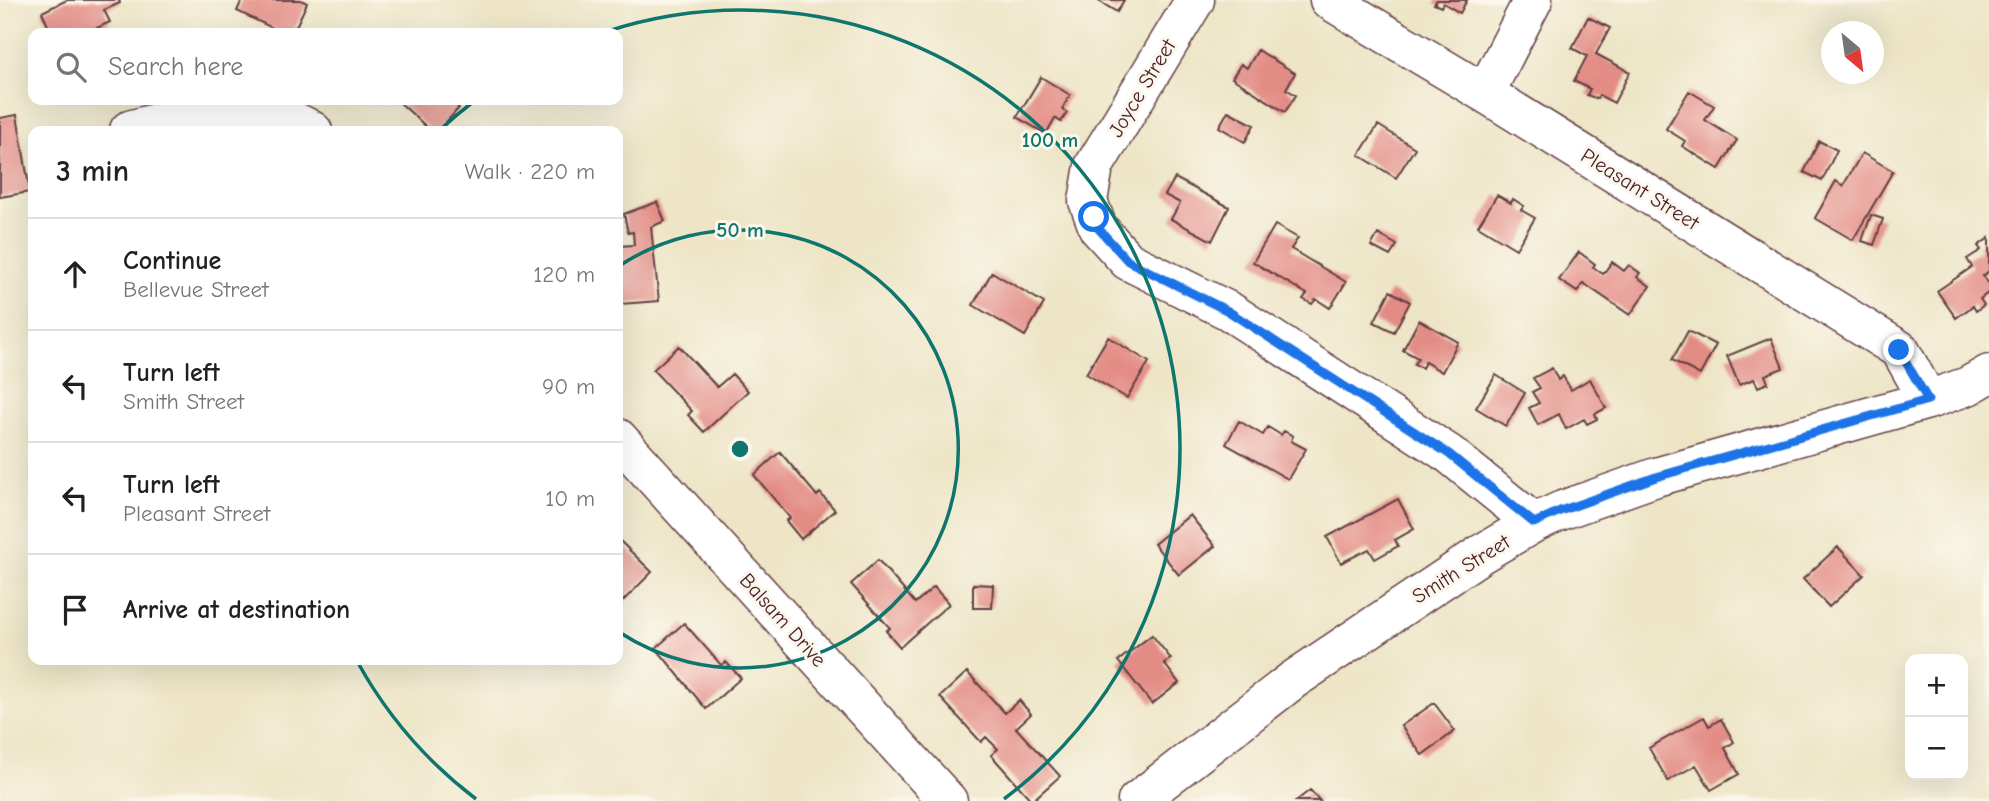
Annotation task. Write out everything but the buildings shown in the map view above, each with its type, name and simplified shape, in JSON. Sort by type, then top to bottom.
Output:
[{"type":"street","name":"Joyce Street","points":[[1195,0],[1094,166],[1088,201],[1098,228],[1128,261],[1228,311],[1449,454],[1534,523]]},
{"type":"street","name":"Pleasant Street","points":[[1329,0],[1485,93],[1899,350],[1928,400]]},
{"type":"street","points":[[1485,93],[1533,0]]},
{"type":"street","points":[[144,126],[190,114],[228,110],[269,113],[301,126]]},
{"type":"street","name":"Smith Street","points":[[1137,801],[1293,680],[1481,554],[1534,523],[1656,477],[1928,400],[1968,386],[1989,374]]},
{"type":"street","name":"Balsam Drive","points":[[623,444],[948,801]]},
{"type":"route","points":[[1094,217],[1098,228],[1128,261],[1228,311],[1449,454],[1534,523],[1656,477],[1928,400],[1899,350]]}]
